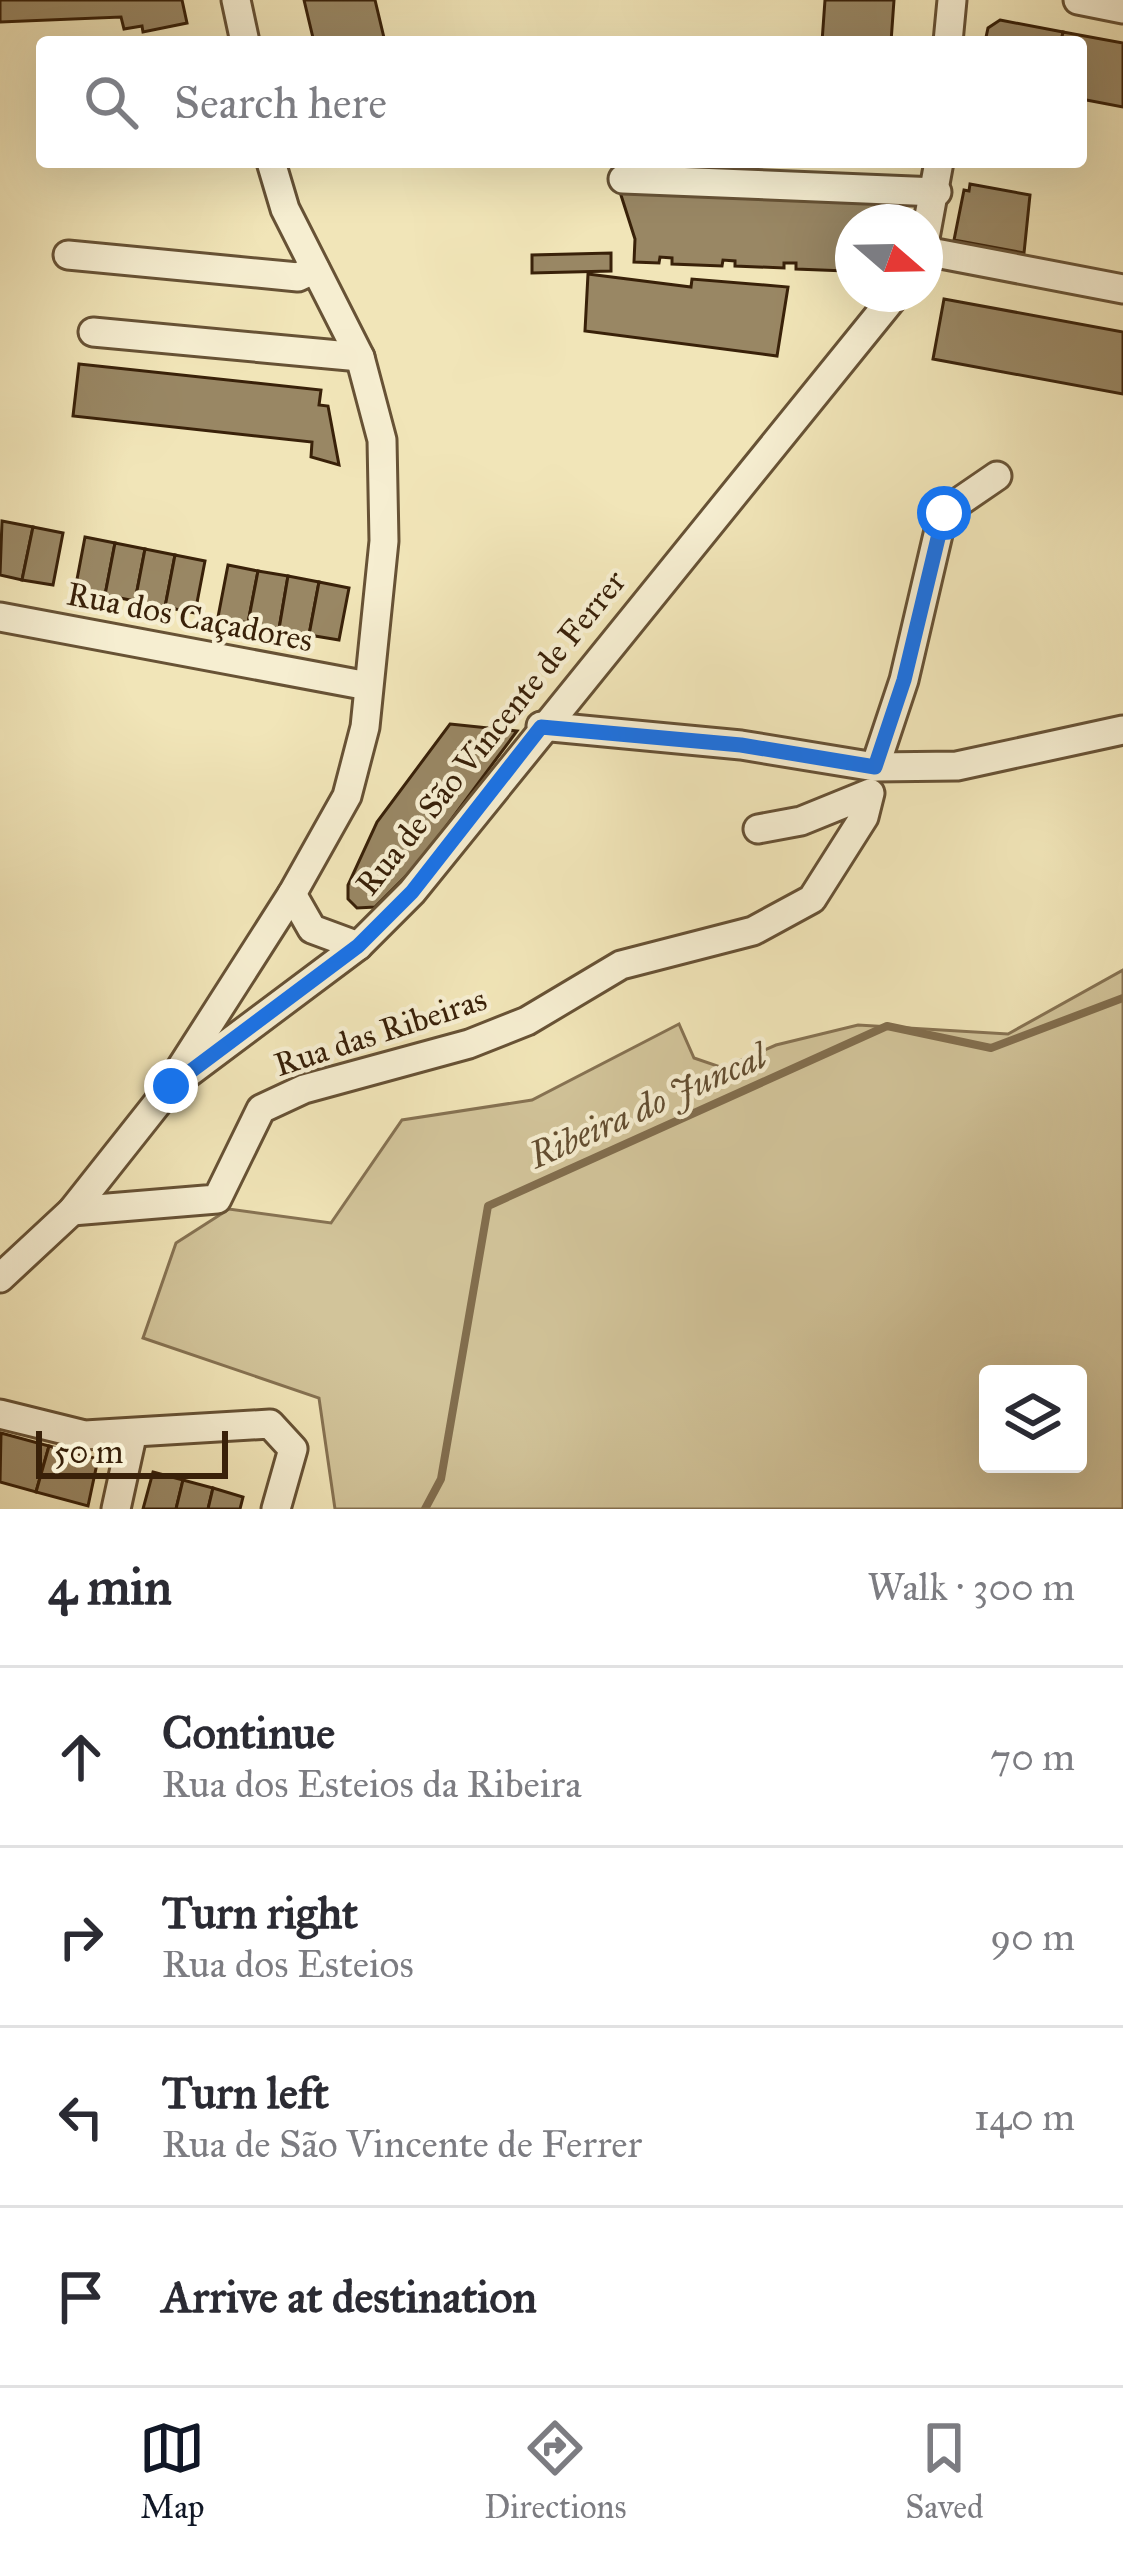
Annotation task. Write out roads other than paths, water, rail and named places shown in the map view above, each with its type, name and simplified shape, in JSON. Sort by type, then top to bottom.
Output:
[{"type":"street","points":[[236,0],[244,36]]},
{"type":"street","points":[[949,36],[952,0]]},
{"type":"street","points":[[1078,0],[1123,9]]},
{"type":"street","points":[[171,1086],[292,894],[347,796],[365,728],[383,541],[382,440],[360,357],[285,208],[273,168]]},
{"type":"street","points":[[934,204],[939,168]]},
{"type":"street","points":[[623,179],[937,192]]},
{"type":"street","points":[[68,255],[298,277],[315,269]]},
{"type":"street","points":[[943,255],[1123,290]]},
{"type":"street","name":"Rua de São Vincente de Ferrer","points":[[0,1278],[72,1211],[171,1086],[358,946],[412,892],[881,312]]},
{"type":"street","points":[[93,332],[360,357]]},
{"type":"street","points":[[875,767],[904,680],[944,513],[997,476]]},
{"type":"street","name":"Rua dos Caçadores","points":[[0,617],[368,686]]},
{"type":"street","points":[[541,727],[741,745],[875,767],[957,766],[1123,730]]},
{"type":"street","name":"Rua das Ribeiras","points":[[72,1211],[217,1199],[261,1109],[304,1089],[469,1044],[527,1021],[621,965],[753,931],[812,899],[864,818],[870,793],[801,821],[758,830]]},
{"type":"street","points":[[292,894],[312,929],[358,946]]},
{"type":"street","points":[[0,1414],[85,1435],[132,1436],[270,1424],[293,1449],[276,1509]]},
{"type":"street","points":[[116,1509],[132,1436]]},
{"type":"waterway","name":"Ribeira do Juncal","points":[[425,1509],[441,1479],[488,1206],[887,1026],[991,1048],[1123,998]]}]
